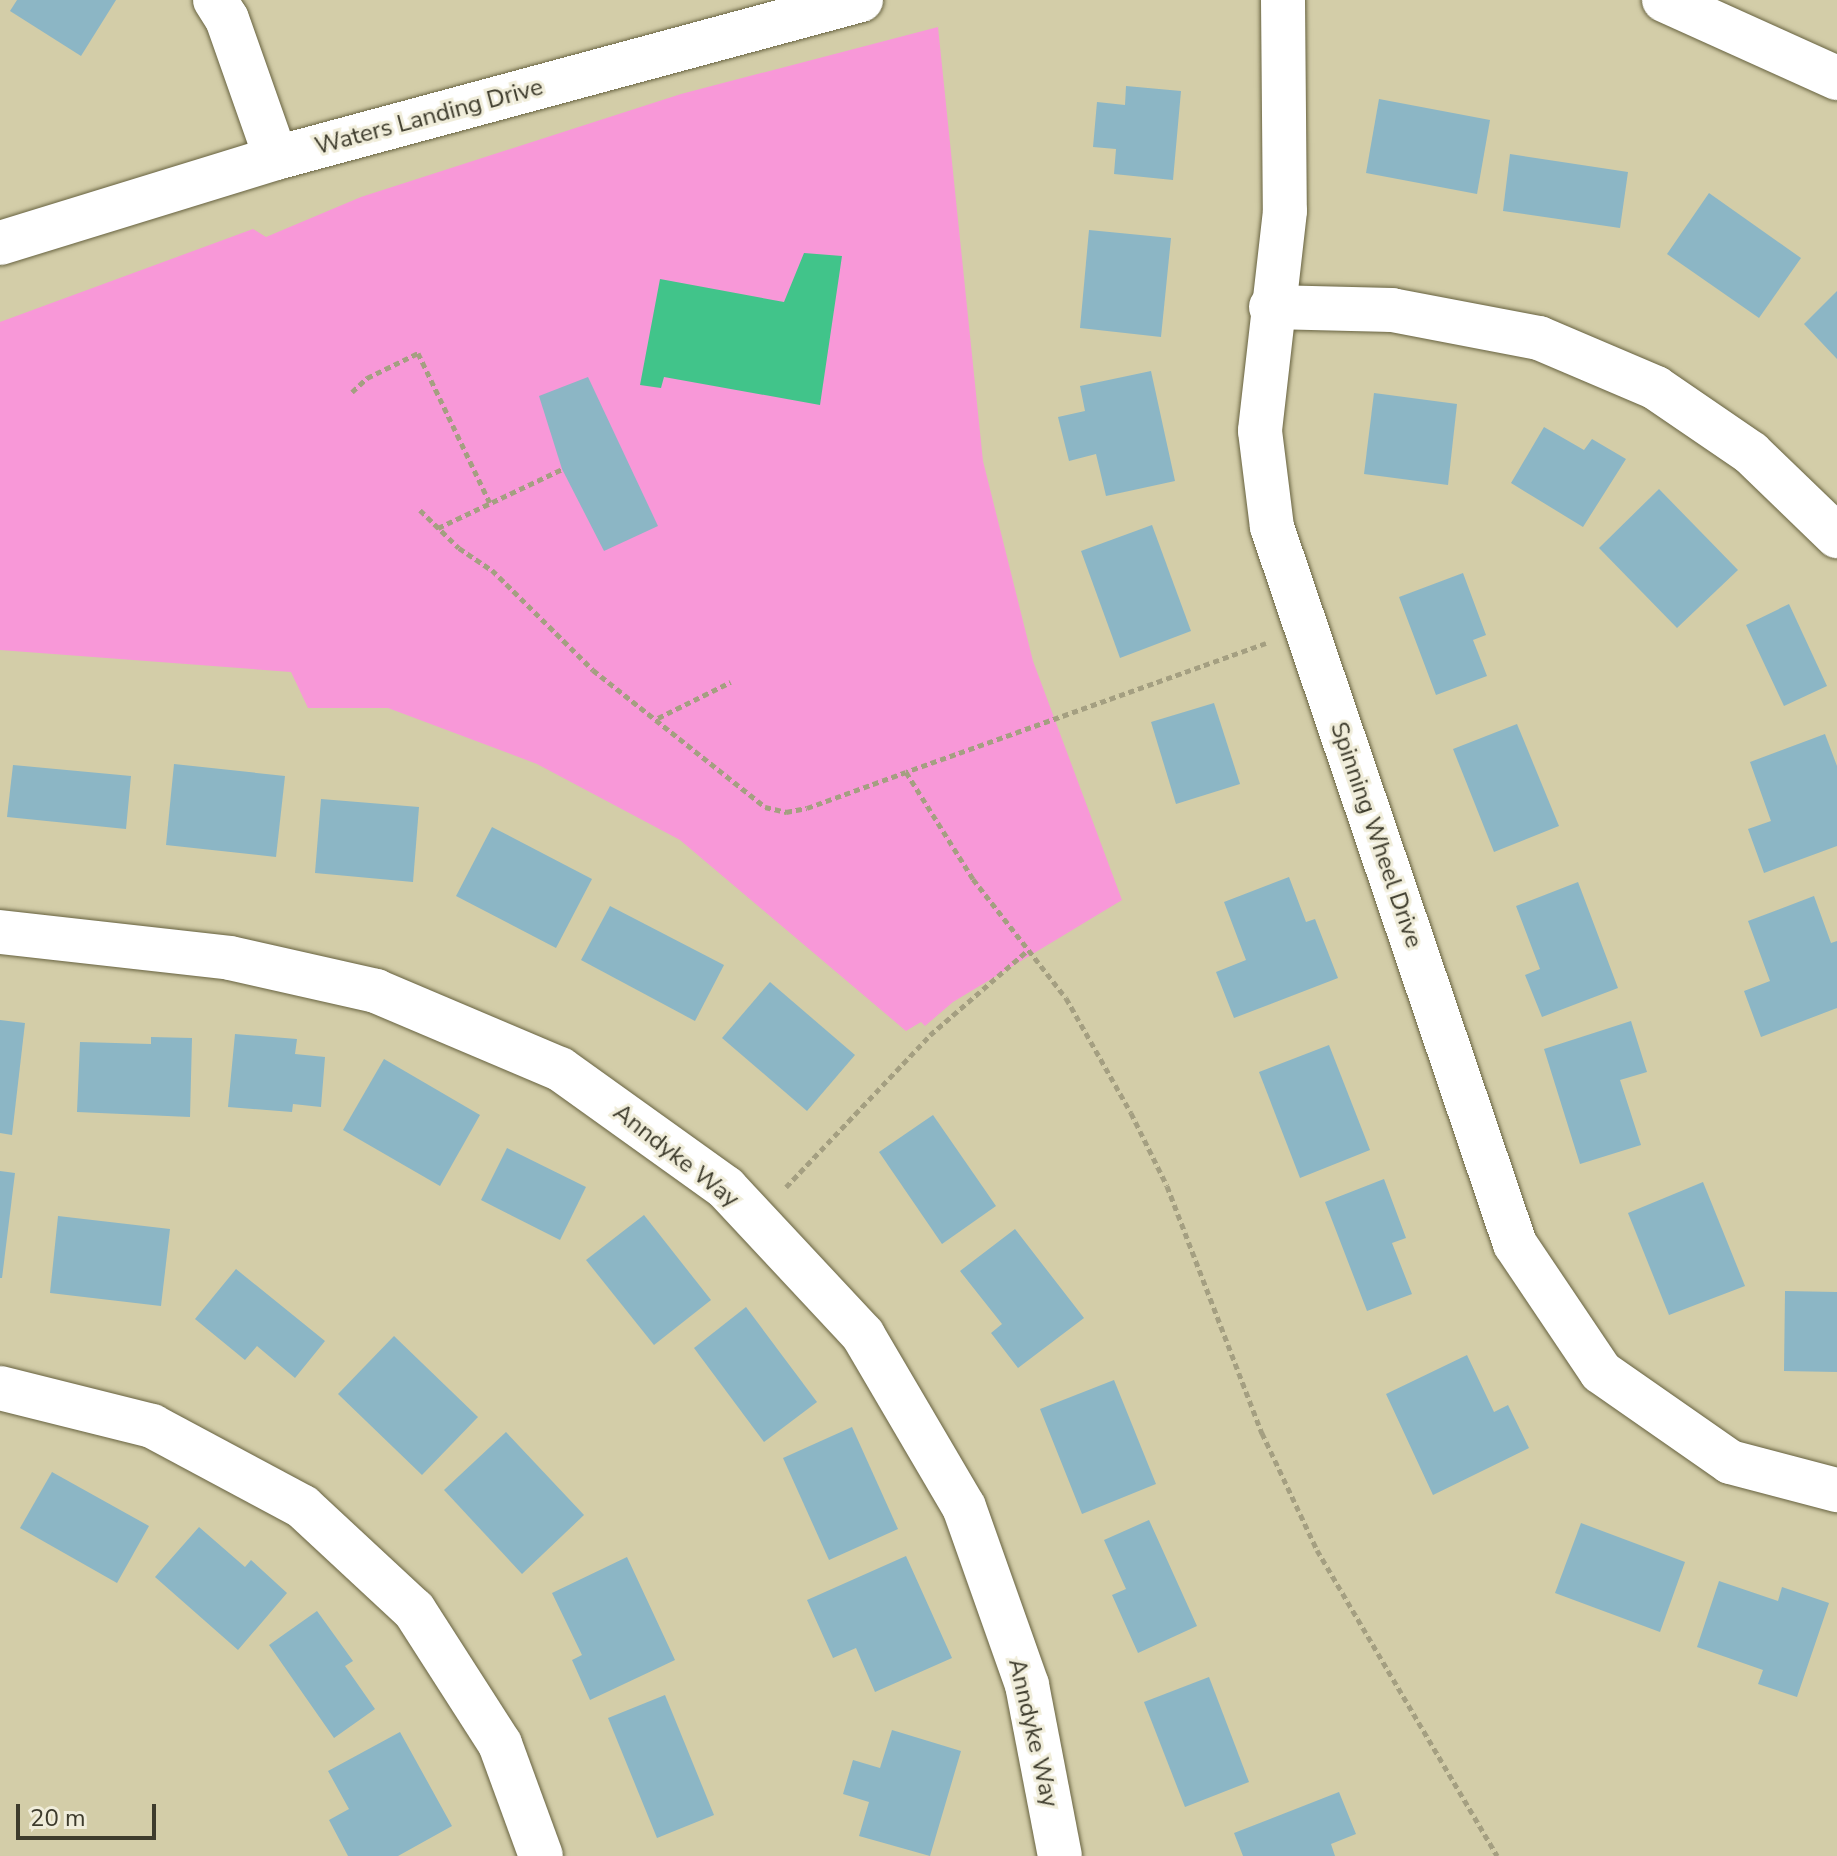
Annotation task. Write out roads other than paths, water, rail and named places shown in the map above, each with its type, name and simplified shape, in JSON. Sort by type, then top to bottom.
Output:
[{"type":"street","points":[[215,0],[227,19],[276,158]]},
{"type":"street","name":"Waters Landing Drive","points":[[0,243],[276,158],[861,0]]},
{"type":"street","name":"Spinning Wheel Drive","points":[[1283,0],[1285,211],[1271,307],[1260,431],[1272,527],[1515,1244],[1601,1372],[1730,1462],[1837,1490]]},
{"type":"street","points":[[1664,0],[1837,78]]},
{"type":"street","points":[[1271,307],[1392,310],[1539,338],[1656,388],[1751,453],[1837,536]]},
{"type":"street","name":"Anndyke Way","points":[[0,932],[230,958],[376,991],[560,1069],[726,1188],[863,1335],[964,1507],[1027,1685],[1060,1856]]},
{"type":"street","points":[[0,1388],[152,1426],[303,1507],[414,1610],[500,1744],[541,1856]]}]
